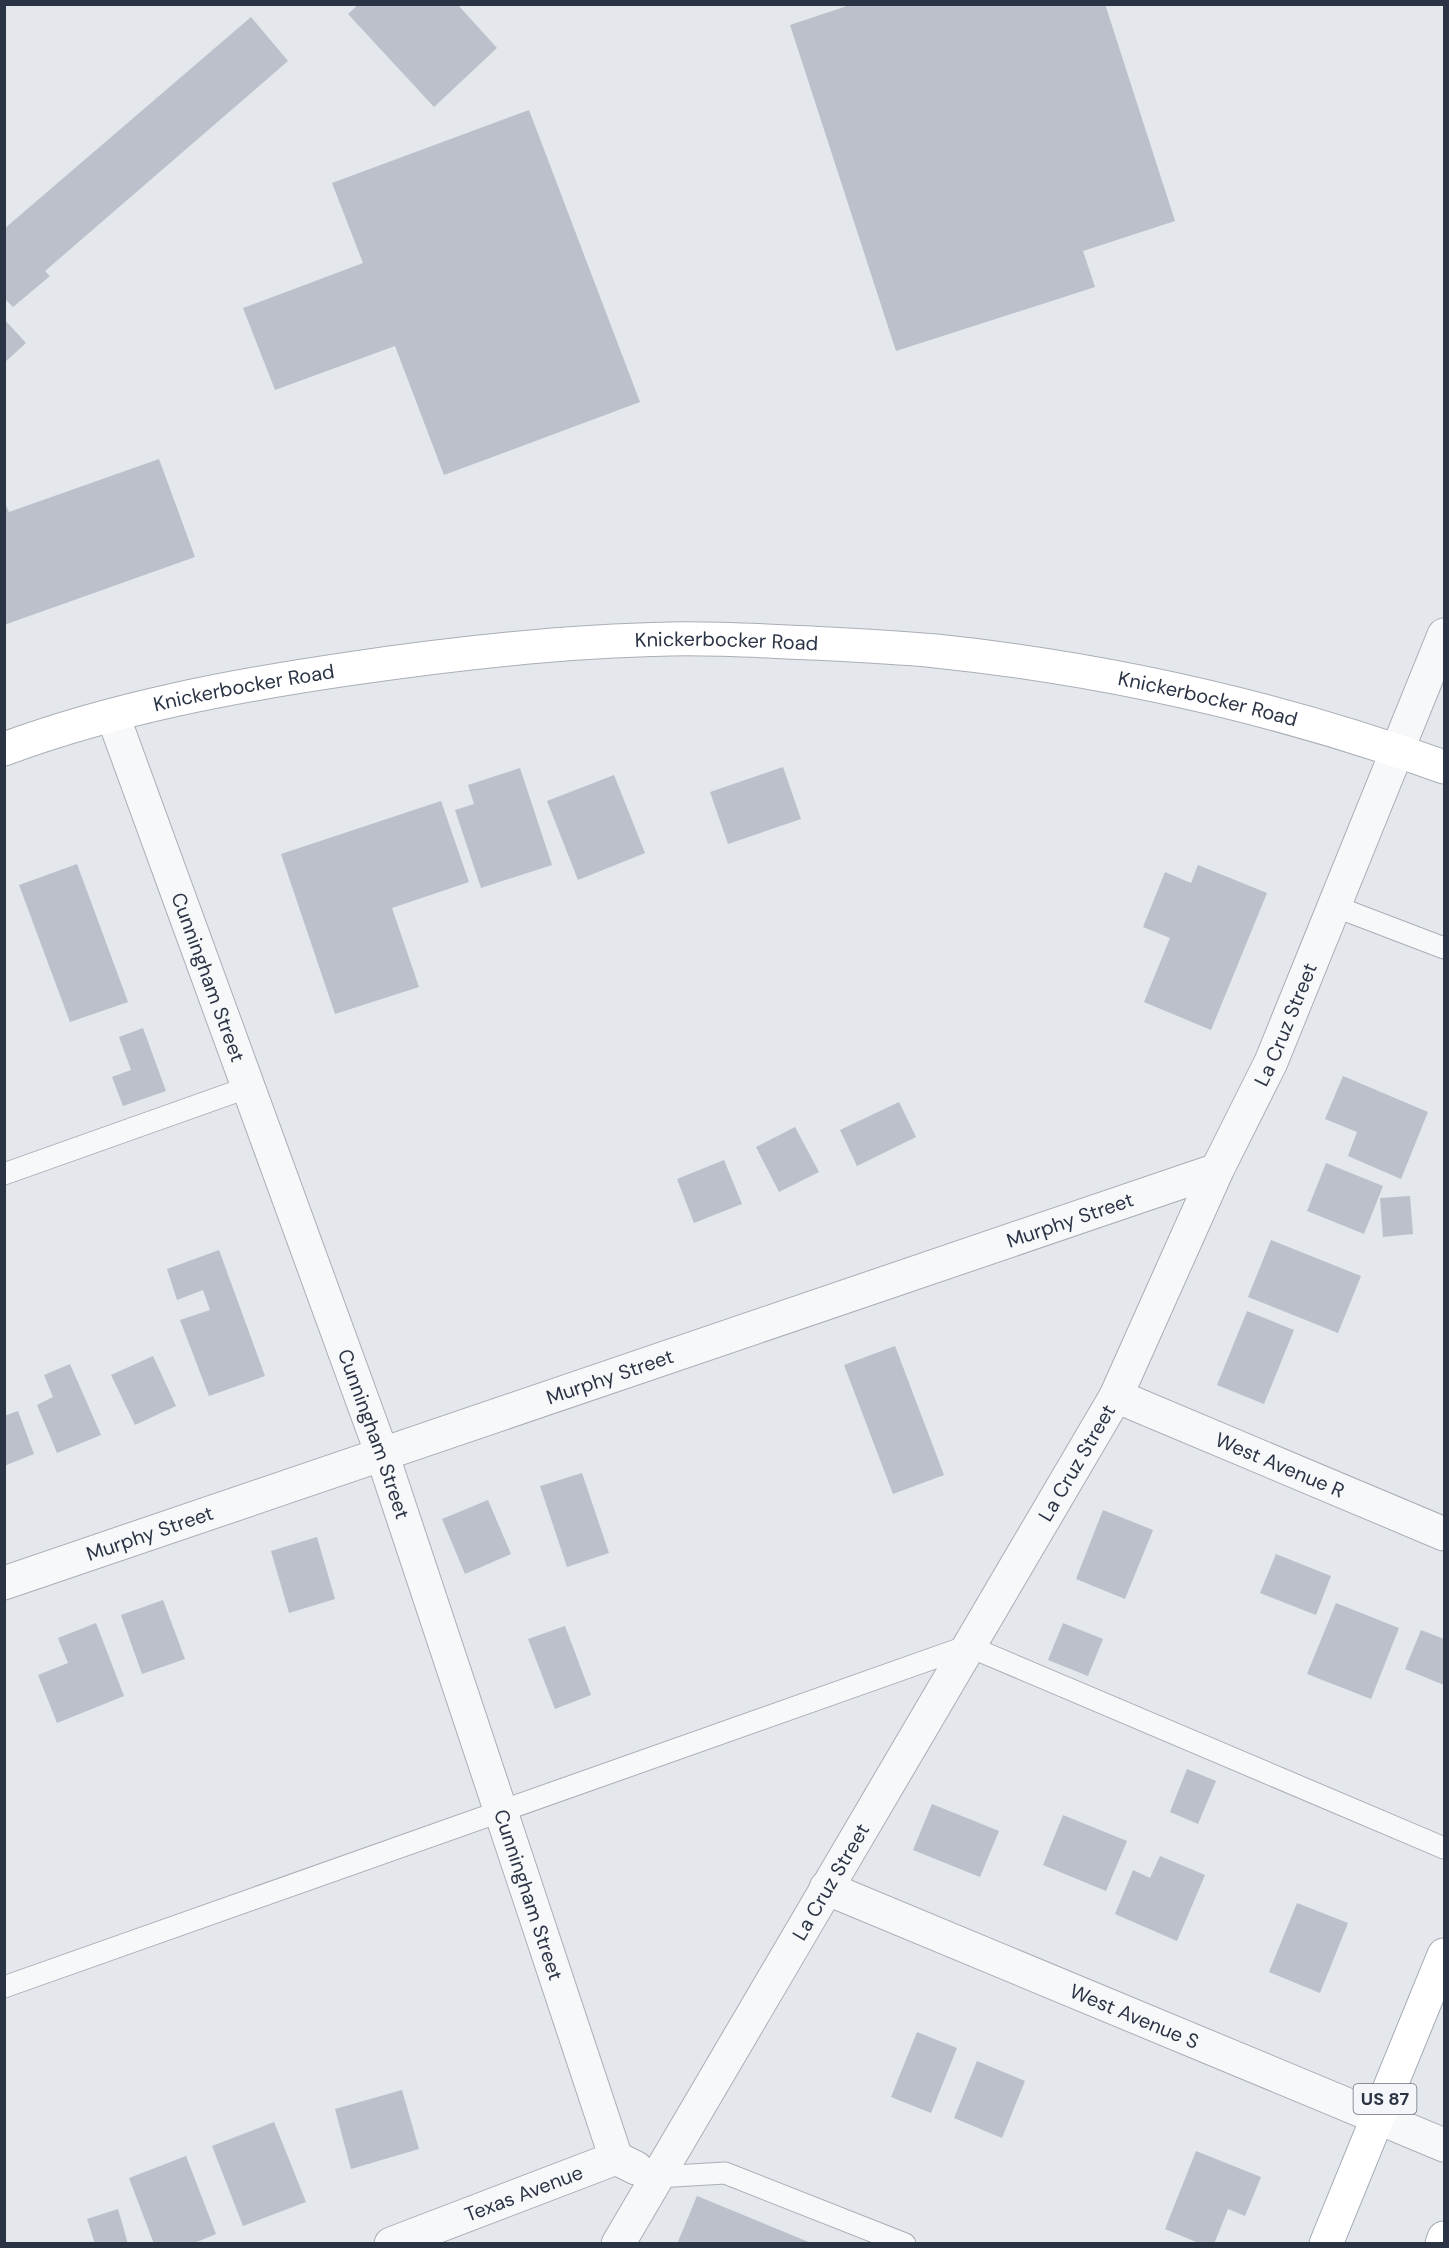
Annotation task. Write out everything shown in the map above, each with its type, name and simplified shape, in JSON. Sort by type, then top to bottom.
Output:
[{"type":"main road","name":"Knickerbocker Road","points":[[4,748],[38,736],[206,693],[293,677],[452,654],[592,642],[673,639],[754,640],[934,651],[1123,678],[1270,711],[1444,767]]},
{"type":"main road","name":"US 87","points":[[1326,2244],[1444,1955]]},
{"type":"main road","points":[[1442,2244],[1444,2238]]},
{"type":"street","name":"La Cruz Street","points":[[618,2244],[1116,1396],[1217,1170],[1271,1062],[1444,635]]},
{"type":"street","name":"Cunningham Street","points":[[113,716],[382,1454],[616,2158]]},
{"type":"street","name":"Murphy Street","points":[[4,1583],[1217,1170]]},
{"type":"street","name":"West Avenue R","points":[[1116,1396],[1444,1534]]},
{"type":"street","name":"West Avenue S","points":[[826,1888],[1444,2145]]},
{"type":"street","points":[[616,2158],[657,2177]]},
{"type":"street","name":"Texas Avenue","points":[[392,2244],[616,2158]]},
{"type":"lane","points":[[1334,906],[1444,948]]},
{"type":"lane","points":[[4,1174],[249,1087]]},
{"type":"lane","points":[[4,1987],[968,1646],[1444,1848]]},
{"type":"lane","points":[[657,2177],[725,2173],[905,2244]]},
{"type":"building","points":[[359,4],[457,4],[497,48],[434,107],[348,14]]},
{"type":"building","points":[[853,4],[1105,4],[1175,221],[1083,251],[1095,287],[896,351],[790,25]]},
{"type":"building","points":[[251,17],[288,61],[45,271],[50,276],[13,307],[4,298],[4,229]]},
{"type":"building","points":[[529,110],[640,402],[444,475],[395,346],[275,390],[243,308],[363,263],[332,183]]},
{"type":"building","points":[[4,319],[26,343],[4,363]]},
{"type":"building","points":[[159,459],[195,557],[4,625],[4,501],[9,512]]},
{"type":"building","points":[[783,767],[801,819],[728,844],[710,792]]},
{"type":"building","points":[[520,768],[552,865],[481,888],[455,810],[474,804],[468,785]]},
{"type":"building","points":[[614,775],[645,853],[578,880],[547,801]]},
{"type":"building","points":[[441,801],[469,882],[392,908],[419,987],[335,1014],[281,854]]},
{"type":"building","points":[[77,864],[128,1002],[70,1022],[19,885]]},
{"type":"building","points":[[1198,865],[1267,893],[1211,1030],[1144,1002],[1170,938],[1143,927],[1165,872],[1191,883]]},
{"type":"building","points":[[143,1028],[166,1091],[123,1106],[112,1077],[131,1070],[119,1037]]},
{"type":"building","points":[[1343,1076],[1428,1112],[1401,1179],[1348,1156],[1357,1132],[1325,1119]]},
{"type":"building","points":[[899,1102],[916,1137],[857,1166],[840,1130]]},
{"type":"building","points":[[795,1127],[819,1172],[779,1192],[756,1147]]},
{"type":"building","points":[[724,1160],[742,1204],[694,1223],[677,1179]]},
{"type":"building","points":[[1326,1163],[1383,1186],[1364,1234],[1307,1211]]},
{"type":"building","points":[[1410,1196],[1413,1234],[1383,1237],[1380,1198]]},
{"type":"building","points":[[1271,1240],[1361,1276],[1338,1333],[1248,1297]]},
{"type":"building","points":[[219,1250],[265,1376],[209,1396],[180,1320],[210,1310],[203,1290],[177,1300],[167,1269]]},
{"type":"building","points":[[1247,1311],[1294,1330],[1264,1404],[1217,1385]]},
{"type":"building","points":[[895,1346],[944,1475],[893,1494],[844,1365]]},
{"type":"building","points":[[153,1356],[176,1406],[135,1425],[111,1375]]},
{"type":"building","points":[[70,1364],[101,1435],[57,1453],[37,1405],[53,1397],[44,1375]]},
{"type":"building","points":[[18,1411],[34,1454],[4,1466],[4,1416]]},
{"type":"building","points":[[582,1473],[609,1553],[567,1567],[540,1486]]},
{"type":"building","points":[[488,1500],[511,1554],[465,1574],[442,1519]]},
{"type":"building","points":[[1103,1510],[1153,1530],[1125,1599],[1076,1579]]},
{"type":"building","points":[[317,1537],[335,1599],[289,1613],[271,1551]]},
{"type":"building","points":[[1276,1554],[1331,1576],[1316,1615],[1260,1593]]},
{"type":"building","points":[[163,1600],[185,1659],[142,1674],[121,1615]]},
{"type":"building","points":[[1336,1603],[1399,1628],[1371,1699],[1307,1674]]},
{"type":"building","points":[[96,1623],[124,1696],[57,1723],[38,1675],[68,1663],[58,1638]]},
{"type":"building","points":[[1063,1623],[1103,1639],[1088,1676],[1048,1660]]},
{"type":"building","points":[[565,1626],[591,1695],[555,1709],[528,1639]]},
{"type":"building","points":[[1421,1630],[1444,1639],[1444,1685],[1405,1669]]},
{"type":"building","points":[[1187,1769],[1216,1781],[1198,1824],[1170,1812]]},
{"type":"building","points":[[932,1804],[999,1831],[980,1877],[913,1850]]},
{"type":"building","points":[[1063,1815],[1127,1841],[1106,1891],[1043,1865]]},
{"type":"building","points":[[1160,1856],[1205,1875],[1177,1941],[1115,1914],[1133,1870],[1150,1878]]},
{"type":"building","points":[[1297,1903],[1348,1923],[1320,1993],[1269,1972]]},
{"type":"building","points":[[917,2032],[957,2048],[931,2113],[891,2097]]},
{"type":"building","points":[[977,2061],[1025,2081],[1002,2138],[954,2118]]},
{"type":"building","points":[[402,2090],[419,2149],[351,2169],[335,2109]]},
{"type":"building","points":[[274,2122],[306,2202],[243,2226],[212,2146]]},
{"type":"building","points":[[1196,2151],[1261,2177],[1245,2216],[1228,2209],[1214,2244],[1201,2244],[1165,2229]]},
{"type":"building","points":[[186,2156],[216,2234],[192,2244],[154,2244],[129,2178]]},
{"type":"building","points":[[697,2196],[811,2243],[811,2244],[677,2244]]},
{"type":"building","points":[[118,2209],[128,2244],[95,2244],[87,2219]]}]
